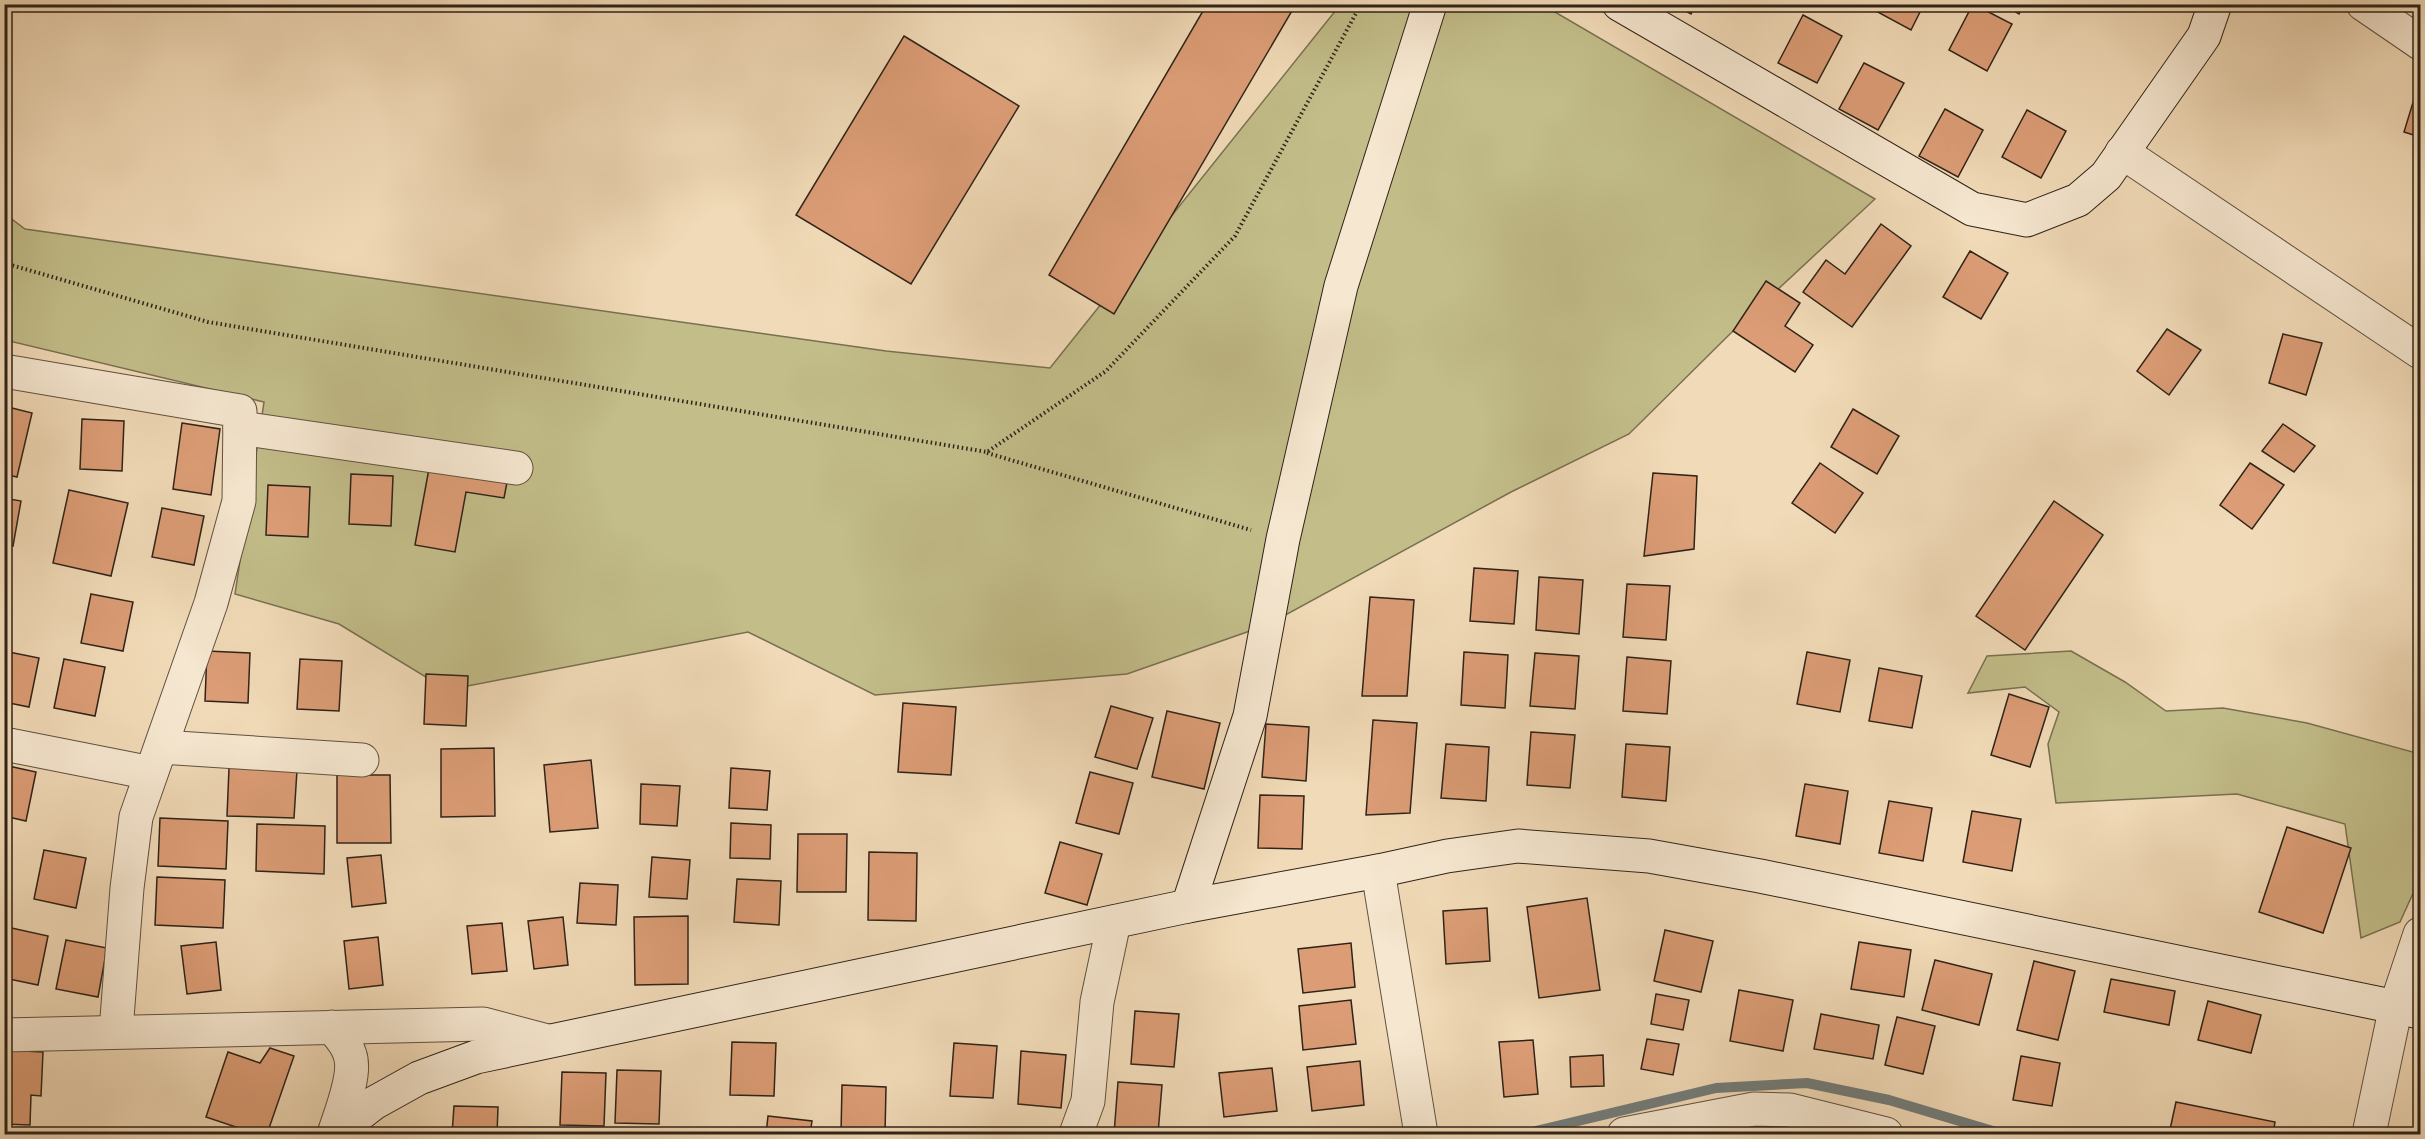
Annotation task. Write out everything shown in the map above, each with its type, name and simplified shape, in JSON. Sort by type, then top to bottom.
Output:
[{"type":"street","points":[[1188,906],[1250,716],[1283,539],[1341,286],[1430,4]]},
{"type":"street","points":[[1619,4],[1972,209],[2027,220],[2079,200],[2106,176],[2204,36],[2215,4]]},
{"type":"street","points":[[2363,4],[2421,43]]},
{"type":"street","points":[[2122,152],[2421,352]]},
{"type":"street","points":[[4,371],[240,411],[239,501],[211,603],[136,817],[127,888],[116,1031]]},
{"type":"street","points":[[240,428],[516,468]]},
{"type":"street","points":[[4,744],[156,760],[362,760]]},
{"type":"street","points":[[334,1134],[374,1103],[419,1078],[476,1057],[1188,906],[1447,856],[1518,846],[1649,856],[1760,876],[2408,1009]]},
{"type":"street","points":[[1378,871],[1421,1134]]},
{"type":"street","points":[[1076,1134],[1088,1101],[1097,1002],[1114,922]]},
{"type":"street","points":[[2369,1134],[2408,1009],[2421,934]]},
{"type":"street","points":[[4,1035],[483,1024],[548,1041]]},
{"type":"street","points":[[332,1027],[346,1043],[351,1057],[350,1079],[334,1134]]},
{"type":"street","points":[[1628,1134],[1754,1109],[1790,1110],[1886,1134]]},
{"type":"path","points":[[987,452],[1106,371],[1235,236],[1361,4]]},
{"type":"path","points":[[4,263],[208,322],[987,452],[1283,539]]},
{"type":"shaded area","points":[[1340,5],[1543,5],[1875,199],[1733,331],[1629,434],[1511,492],[1267,625],[1127,674],[875,695],[748,632],[447,690],[339,624],[235,594],[264,402],[5,340],[5,214],[25,229],[886,351],[1050,368]]},
{"type":"shaded area","points":[[2071,651],[2125,682],[2166,711],[2223,708],[2307,723],[2420,754],[2420,878],[2400,922],[2361,938],[2345,824],[2237,794],[2056,803],[2048,744],[2059,712],[2025,687],[1968,693],[1987,656]]},
{"type":"building","points":[[1207,4],[1296,4],[1114,314],[1049,275]]},
{"type":"building","points":[[1673,4],[1696,4],[1691,14]]},
{"type":"building","points":[[1874,4],[1924,4],[1911,30],[1872,9]]},
{"type":"building","points":[[1973,4],[2012,24],[1987,71],[1949,50]]},
{"type":"building","points":[[2002,4],[2024,4],[2019,14]]},
{"type":"building","points":[[1803,15],[1842,36],[1817,83],[1778,63]]},
{"type":"building","points":[[904,36],[1019,106],[911,284],[796,215]]},
{"type":"building","points":[[1864,63],[1904,83],[1878,130],[1839,109]]},
{"type":"building","points":[[2418,86],[2420,87],[2420,137],[2404,132]]},
{"type":"building","points":[[1945,109],[1983,130],[1958,177],[1919,156]]},
{"type":"building","points":[[2027,110],[2066,131],[2041,178],[2002,157]]},
{"type":"building","points":[[1881,224],[1911,246],[1852,327],[1803,292],[1826,260],[1845,274]]},
{"type":"building","points":[[1970,251],[2008,273],[1981,319],[1943,297]]},
{"type":"building","points":[[1766,281],[1800,303],[1785,326],[1813,345],[1795,372],[1733,331]]},
{"type":"building","points":[[2167,329],[2201,350],[2169,395],[2137,371]]},
{"type":"building","points":[[2283,334],[2322,343],[2306,395],[2269,383]]},
{"type":"building","points":[[4,406],[32,413],[17,477],[4,474]]},
{"type":"building","points":[[1853,409],[1899,436],[1877,474],[1831,447]]},
{"type":"building","points":[[82,419],[124,421],[122,471],[80,469]]},
{"type":"building","points":[[182,423],[220,429],[211,495],[173,489]]},
{"type":"building","points":[[2283,424],[2315,446],[2294,472],[2262,451]]},
{"type":"building","points":[[430,463],[508,477],[504,498],[466,492],[455,552],[415,545]]},
{"type":"building","points":[[1820,463],[1863,493],[1835,533],[1792,503]]},
{"type":"building","points":[[2250,463],[2284,485],[2252,529],[2220,505]]},
{"type":"building","points":[[1653,473],[1697,476],[1694,549],[1644,556]]},
{"type":"building","points":[[351,474],[393,476],[391,526],[349,524]]},
{"type":"building","points":[[268,485],[310,487],[308,537],[266,535]]},
{"type":"building","points":[[69,490],[128,503],[111,576],[53,563]]},
{"type":"building","points":[[4,498],[21,501],[13,546],[4,544]]},
{"type":"building","points":[[2054,501],[2103,535],[2025,650],[1976,616]]},
{"type":"building","points":[[162,508],[204,516],[194,565],[152,557]]},
{"type":"building","points":[[1474,568],[1518,571],[1514,624],[1470,621]]},
{"type":"building","points":[[1539,577],[1583,580],[1579,634],[1536,630]]},
{"type":"building","points":[[1627,584],[1670,586],[1666,640],[1623,637]]},
{"type":"building","points":[[91,594],[133,602],[123,651],[81,643]]},
{"type":"building","points":[[1370,597],[1414,600],[1407,696],[1362,696]]},
{"type":"building","points":[[4,651],[39,658],[29,707],[4,702]]},
{"type":"building","points":[[207,651],[250,653],[248,703],[205,701]]},
{"type":"building","points":[[1464,652],[1508,655],[1505,708],[1461,705]]},
{"type":"building","points":[[1807,652],[1850,660],[1840,712],[1797,704]]},
{"type":"building","points":[[1535,653],[1579,656],[1575,709],[1530,706]]},
{"type":"building","points":[[1627,657],[1671,661],[1667,714],[1623,711]]},
{"type":"building","points":[[64,659],[105,667],[95,716],[54,708]]},
{"type":"building","points":[[300,659],[342,661],[339,711],[297,709]]},
{"type":"building","points":[[1879,668],[1922,676],[1912,728],[1869,721]]},
{"type":"building","points":[[426,674],[468,676],[466,726],[424,724]]},
{"type":"building","points":[[2009,694],[2049,707],[2030,767],[1991,755]]},
{"type":"building","points":[[903,703],[956,707],[951,775],[898,772]]},
{"type":"building","points":[[1111,706],[1153,718],[1137,769],[1095,757]]},
{"type":"building","points":[[1167,711],[1220,723],[1204,789],[1152,777]]},
{"type":"building","points":[[1373,720],[1417,723],[1410,813],[1366,815]]},
{"type":"building","points":[[1266,724],[1309,727],[1306,781],[1262,777]]},
{"type":"building","points":[[1531,732],[1575,735],[1570,788],[1527,785]]},
{"type":"building","points":[[1446,744],[1489,747],[1486,801],[1441,798]]},
{"type":"building","points":[[1626,744],[1670,747],[1666,801],[1622,797]]},
{"type":"building","points":[[494,748],[495,816],[441,817],[441,749]]},
{"type":"building","points":[[591,760],[598,828],[550,832],[544,765]]},
{"type":"building","points":[[4,765],[36,772],[26,821],[4,816]]},
{"type":"building","points":[[229,768],[297,770],[294,818],[227,816]]},
{"type":"building","points":[[731,768],[770,771],[767,810],[729,808]]},
{"type":"building","points":[[1090,772],[1133,783],[1119,834],[1076,823]]},
{"type":"building","points":[[337,775],[390,775],[391,843],[337,843]]},
{"type":"building","points":[[641,784],[680,786],[677,826],[640,824]]},
{"type":"building","points":[[1805,784],[1848,791],[1840,844],[1796,836]]},
{"type":"building","points":[[1260,795],[1304,796],[1302,849],[1258,848]]},
{"type":"building","points":[[1889,801],[1932,808],[1923,861],[1879,853]]},
{"type":"building","points":[[1972,811],[2021,819],[2012,871],[1963,862]]},
{"type":"building","points":[[160,818],[228,821],[226,869],[158,866]]},
{"type":"building","points":[[731,823],[771,825],[770,859],[730,858]]},
{"type":"building","points":[[257,824],[325,826],[324,874],[256,871]]},
{"type":"building","points":[[2287,827],[2351,848],[2323,933],[2259,912]]},
{"type":"building","points":[[798,834],[847,834],[846,892],[797,892]]},
{"type":"building","points":[[1060,842],[1102,854],[1087,905],[1045,893]]},
{"type":"building","points":[[44,850],[86,858],[76,908],[34,899]]},
{"type":"building","points":[[869,852],[917,853],[916,921],[868,920]]},
{"type":"building","points":[[381,855],[386,903],[352,907],[347,858]]},
{"type":"building","points":[[652,857],[690,860],[687,899],[649,897]]},
{"type":"building","points":[[157,877],[225,880],[223,928],[155,925]]},
{"type":"building","points":[[737,879],[781,881],[779,925],[734,922]]},
{"type":"building","points":[[580,883],[618,885],[616,925],[577,923]]},
{"type":"building","points":[[1587,898],[1600,990],[1539,998],[1527,907]]},
{"type":"building","points":[[1487,908],[1490,961],[1446,964],[1443,911]]},
{"type":"building","points":[[688,916],[688,984],[635,985],[634,917]]},
{"type":"building","points":[[563,917],[568,965],[534,969],[528,921]]},
{"type":"building","points":[[502,923],[507,971],[472,974],[467,926]]},
{"type":"building","points":[[7,927],[48,936],[38,985],[4,978],[4,940]]},
{"type":"building","points":[[1665,930],[1713,941],[1701,992],[1654,981]]},
{"type":"building","points":[[378,937],[383,985],[349,989],[344,941]]},
{"type":"building","points":[[66,940],[107,948],[98,997],[56,989]]},
{"type":"building","points":[[216,942],[221,990],[187,994],[181,946]]},
{"type":"building","points":[[1859,942],[1911,950],[1904,997],[1851,989]]},
{"type":"building","points":[[1351,943],[1355,987],[1303,993],[1298,949]]},
{"type":"building","points":[[1935,960],[1992,974],[1979,1025],[1922,1010]]},
{"type":"building","points":[[2034,961],[2075,971],[2058,1040],[2017,1030]]},
{"type":"building","points":[[2111,979],[2175,991],[2169,1025],[2104,1012]]},
{"type":"building","points":[[1739,990],[1793,1000],[1783,1051],[1730,1041]]},
{"type":"building","points":[[1656,994],[1689,1000],[1683,1030],[1651,1024]]},
{"type":"building","points":[[1351,1000],[1356,1044],[1303,1050],[1299,1006]]},
{"type":"building","points":[[2208,1001],[2261,1015],[2251,1053],[2198,1040]]},
{"type":"building","points":[[1135,1011],[1179,1014],[1174,1067],[1131,1064]]},
{"type":"building","points":[[1821,1014],[1879,1025],[1873,1059],[1814,1049]]},
{"type":"building","points":[[1897,1017],[1935,1026],[1923,1074],[1885,1065]]},
{"type":"building","points":[[1647,1039],[1679,1044],[1673,1075],[1641,1069]]},
{"type":"building","points":[[1533,1040],[1538,1094],[1504,1097],[1499,1042]]},
{"type":"building","points":[[732,1042],[776,1043],[774,1096],[730,1095]]},
{"type":"building","points":[[954,1043],[997,1046],[993,1098],[950,1096]]},
{"type":"building","points":[[270,1048],[294,1056],[267,1134],[257,1134],[206,1117],[228,1052],[260,1063]]},
{"type":"building","points":[[4,1050],[43,1052],[41,1096],[31,1095],[30,1125],[4,1124]]},
{"type":"building","points":[[1021,1051],[1066,1055],[1061,1108],[1018,1104]]},
{"type":"building","points":[[1603,1055],[1604,1086],[1571,1087],[1570,1057]]},
{"type":"building","points":[[2021,1056],[2060,1063],[2052,1106],[2013,1100]]},
{"type":"building","points":[[1360,1061],[1364,1105],[1312,1111],[1307,1067]]},
{"type":"building","points":[[1272,1068],[1277,1111],[1224,1117],[1219,1073]]},
{"type":"building","points":[[617,1070],[661,1071],[659,1124],[615,1123]]},
{"type":"building","points":[[562,1072],[606,1073],[604,1126],[560,1125]]},
{"type":"building","points":[[1118,1082],[1162,1085],[1158,1134],[1114,1134]]},
{"type":"building","points":[[842,1085],[886,1087],[885,1134],[841,1134]]},
{"type":"building","points":[[2176,1102],[2275,1122],[2273,1134],[2169,1134]]},
{"type":"building","points":[[454,1106],[498,1107],[497,1134],[452,1134]]},
{"type":"building","points":[[768,1116],[812,1121],[810,1134],[766,1134]]},
{"type":"building","points":[[379,1129],[419,1132],[419,1134],[378,1134]]},
{"type":"waterway","points":[[1524,1134],[1716,1088],[1807,1083],[1889,1100],[2003,1134]]}]
